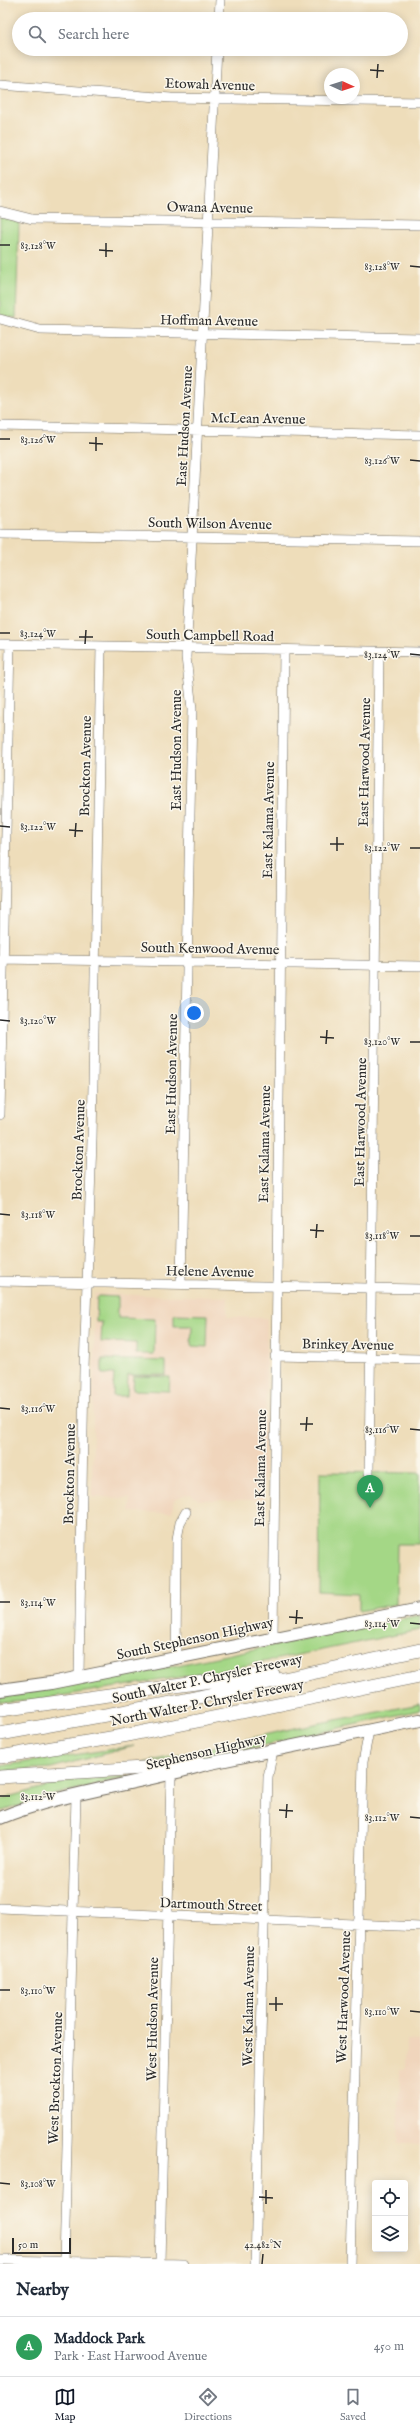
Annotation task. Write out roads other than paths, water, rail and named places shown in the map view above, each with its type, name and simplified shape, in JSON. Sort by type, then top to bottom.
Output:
[{"type":"highway","name":"South Walter P. Chrysler Freeway","points":[[0,1734],[161,1706],[420,1650]]},
{"type":"highway","points":[[0,1710],[240,1677],[323,1670]]},
{"type":"highway","name":"North Walter P. Chrysler Freeway","points":[[0,1757],[128,1735],[420,1676]]},
{"type":"highway","points":[[0,1777],[206,1764]]},
{"type":"main road","name":"South Stephenson Highway","points":[[0,1690],[79,1677],[420,1609]]},
{"type":"main road","name":"Stephenson Highway","points":[[0,1818],[27,1808],[171,1775],[206,1764],[420,1720]]},
{"type":"street","points":[[219,12],[220,0]]},
{"type":"street","name":"East Hudson Avenue","points":[[181,1284],[192,709],[186,649],[218,56]]},
{"type":"street","name":"Etowah Avenue","points":[[0,85],[171,98],[420,102]]},
{"type":"street","name":"Owana Avenue","points":[[0,211],[32,219],[420,225]]},
{"type":"street","name":"Hoffman Avenue","points":[[0,319],[40,330],[420,338]]},
{"type":"street","name":"McLean Avenue","points":[[0,426],[420,435]]},
{"type":"street","name":"South Wilson Avenue","points":[[0,534],[420,541]]},
{"type":"street","name":"South Campbell Road","points":[[0,644],[186,649],[420,652]]},
{"type":"street","points":[[0,1115],[2,959],[10,644]]},
{"type":"street","name":"Brockton Avenue","points":[[79,1677],[102,647]]},
{"type":"street","name":"East Kalama Avenue","points":[[273,1638],[284,650]]},
{"type":"street","name":"East Harwood Avenue","points":[[369,1472],[380,652]]},
{"type":"street","name":"South Kenwood Avenue","points":[[2,959],[420,966]]},
{"type":"street","name":"Helene Avenue","points":[[0,1281],[420,1289]]},
{"type":"street","name":"Brinkey Avenue","points":[[275,1356],[420,1359]]},
{"type":"street","points":[[176,1658],[177,1539],[180,1523],[186,1512]]},
{"type":"street","name":"West Harwood Avenue","points":[[350,2264],[364,1762],[369,1731]]},
{"type":"street","name":"West Kalama Avenue","points":[[255,2264],[268,1777],[273,1750]]},
{"type":"street","name":"West Hudson Avenue","points":[[160,2264],[171,1775]]},
{"type":"street","name":"West Brockton Avenue","points":[[64,2263],[76,1796]]},
{"type":"street","name":"Dartmouth Street","points":[[0,1908],[420,1927]]},
{"type":"street","points":[[0,2260],[64,2263],[184,2264]]},
{"type":"place","name":"Maddock Park","points":[[370,1508]]}]
